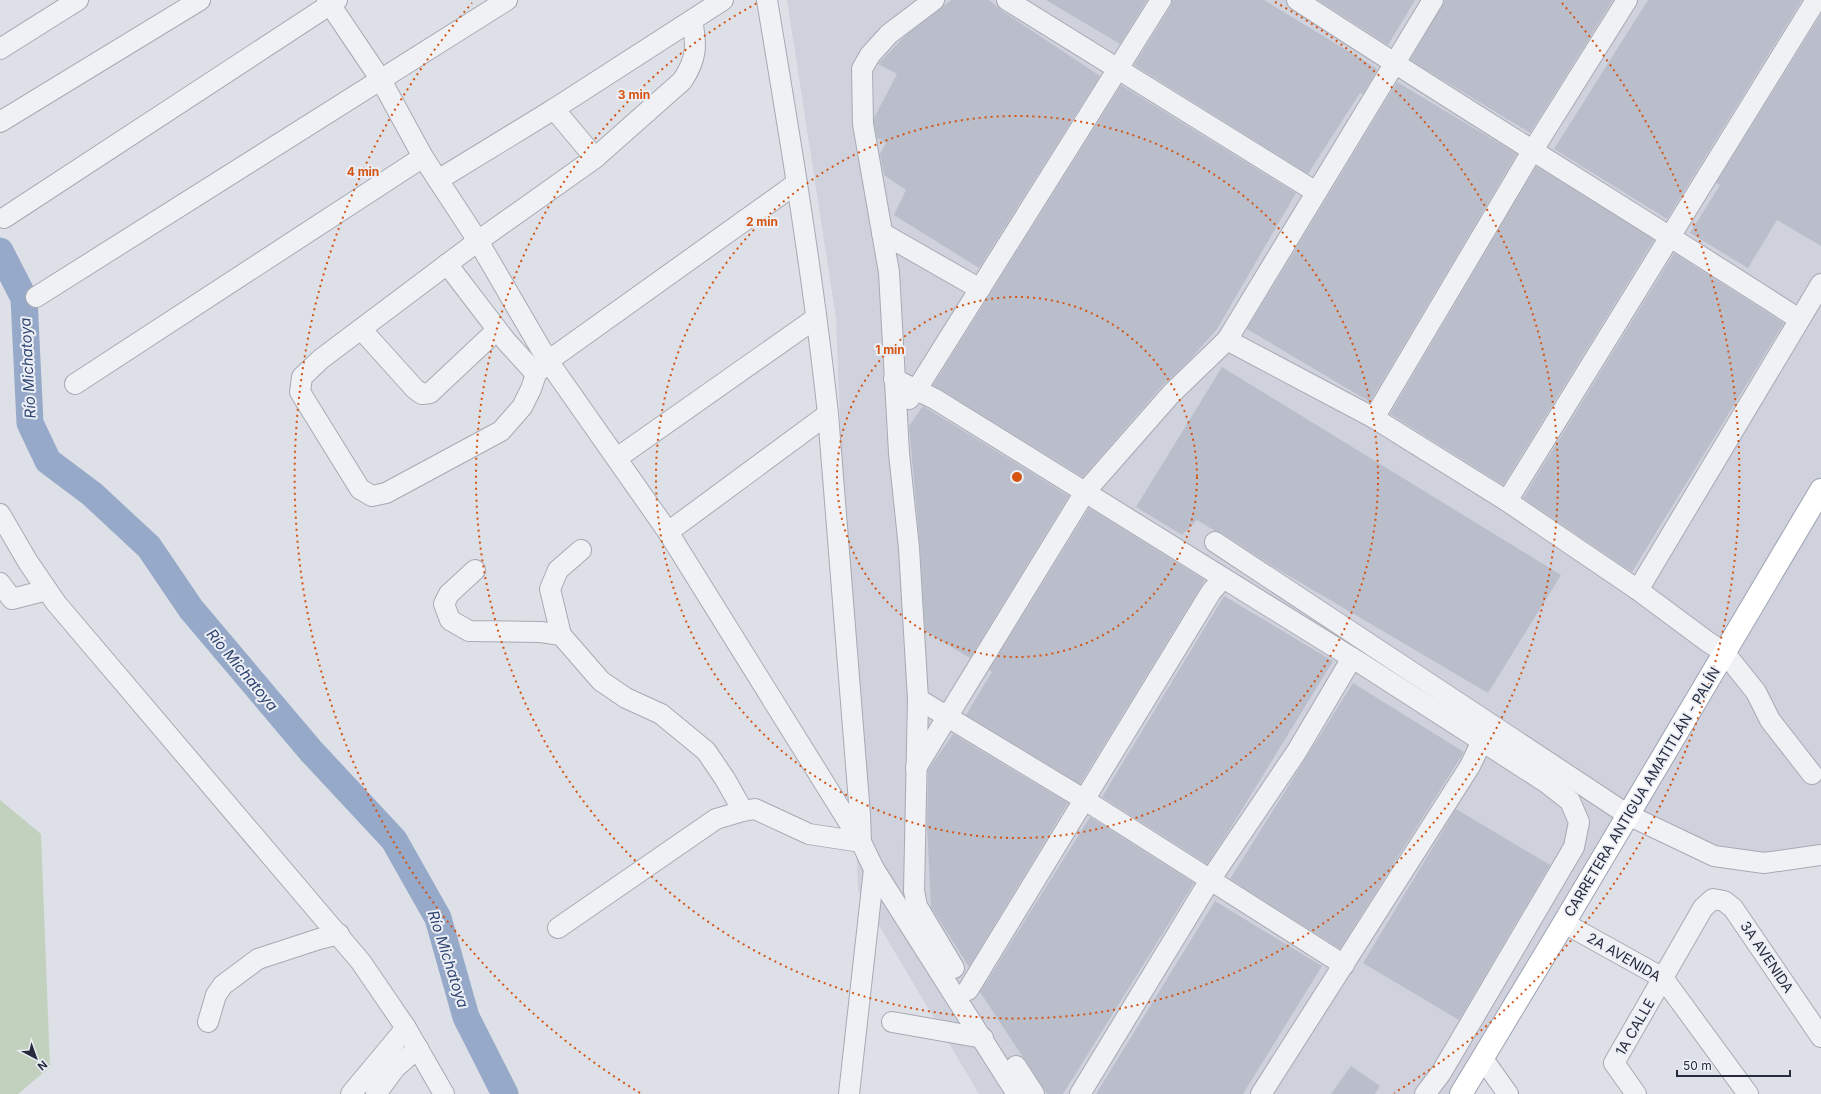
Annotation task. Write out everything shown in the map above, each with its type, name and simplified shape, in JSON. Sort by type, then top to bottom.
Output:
[{"type":"main road","name":"CARRETERA ANTIGUA AMATITLÁN - PALÍN","points":[[1461,1094],[1821,490]]},
{"type":"street","points":[[0,49],[78,0]]},
{"type":"street","points":[[0,122],[200,0]]},
{"type":"street","points":[[36,297],[507,0]]},
{"type":"street","points":[[438,180],[554,109],[723,0]]},
{"type":"street","points":[[767,0],[797,183],[828,414],[860,807],[860,842]]},
{"type":"street","points":[[934,0],[889,34],[870,54],[862,69],[863,124],[889,272],[894,379],[909,548],[918,699],[914,891],[917,906],[1034,1094]]},
{"type":"street","points":[[1007,0],[1308,187],[1318,190]]},
{"type":"street","points":[[897,414],[917,389],[1161,0]]},
{"type":"street","points":[[1297,0],[1394,64],[1533,150],[1799,319]]},
{"type":"street","points":[[916,768],[1085,492],[1172,394],[1227,340],[1433,0]]},
{"type":"street","points":[[1374,418],[1533,150],[1627,0]]},
{"type":"street","points":[[1507,501],[1669,236],[1816,0]]},
{"type":"street","points":[[4,218],[332,2],[381,80],[423,157],[478,241],[542,367]]},
{"type":"street","points":[[692,20],[696,41],[695,54],[691,68],[682,81],[595,158],[447,264],[321,359],[302,377],[300,392],[360,488],[372,496],[386,493],[502,431],[522,407],[542,367],[797,183]]},
{"type":"street","points":[[554,109],[595,158]]},
{"type":"street","points":[[75,384],[423,157]]},
{"type":"street","points":[[882,233],[980,290]]},
{"type":"street","points":[[447,264],[497,330],[542,367],[617,458],[668,532],[860,842],[874,869],[1018,1094]]},
{"type":"street","points":[[1638,590],[1821,284]]},
{"type":"street","points":[[617,458],[816,318]]},
{"type":"street","points":[[361,329],[422,394],[430,393],[497,330]]},
{"type":"street","points":[[1227,340],[1374,418],[1507,501],[1638,590],[1708,642],[1724,652],[1756,692],[1770,720],[1812,774]]},
{"type":"street","points":[[894,379],[917,389],[1352,658],[1547,783],[1570,801],[1579,822],[1574,847],[1441,1073],[1425,1094]]},
{"type":"street","points":[[668,532],[828,414]]},
{"type":"street","points":[[0,514],[28,562],[56,603],[361,962],[406,1028],[444,1094]]},
{"type":"street","points":[[1215,542],[1628,815],[1714,856],[1764,863],[1821,855]]},
{"type":"street","points":[[581,550],[558,570],[550,589],[560,635],[601,681],[626,698],[661,714],[706,750],[725,779],[743,811]]},
{"type":"street","points":[[475,570],[449,594],[444,604],[450,620],[469,631],[541,632],[560,635]]},
{"type":"street","points":[[968,990],[1212,592],[1223,578]]},
{"type":"street","points":[[0,582],[6,602],[46,590]]},
{"type":"street","points":[[1080,1094],[1210,880],[1297,751],[1352,658]]},
{"type":"street","points":[[918,699],[1085,800],[1344,965]]},
{"type":"street","points":[[1261,1094],[1470,766],[1482,741]]},
{"type":"street","points":[[558,928],[716,819],[743,811],[755,809],[809,834],[860,842]]},
{"type":"street","points":[[849,1094],[874,869]]},
{"type":"street","name":"3A AVENIDA","points":[[1703,908],[1713,899],[1717,898],[1724,900],[1733,908],[1821,1036]]},
{"type":"street","name":"1A CALLE","points":[[1636,1094],[1614,1063],[1703,908]]},
{"type":"street","name":"2A AVENIDA","points":[[1564,923],[1663,978],[1748,1094]]},
{"type":"street","points":[[208,1022],[216,995],[223,985],[258,959],[338,934]]},
{"type":"street","points":[[892,1022],[983,1038]]},
{"type":"street","points":[[351,1094],[406,1028]]},
{"type":"street","points":[[376,1094],[395,1068],[418,1048]]},
{"type":"street","points":[[1483,1059],[1508,1094]]},
{"type":"shaded area","points":[[787,0],[1821,0],[1821,850],[1765,856],[1717,850],[1634,812],[1461,1094],[979,1094],[858,890],[836,318]]},
{"type":"green space","points":[[0,800],[41,834],[50,1067],[18,1094],[0,1094]]},
{"type":"building","points":[[951,0],[989,0],[1001,10],[1100,76],[979,268],[894,215],[906,190],[884,175],[880,154],[886,143],[877,138],[874,123],[874,118],[897,74],[878,64],[906,35]]},
{"type":"building","points":[[1046,0],[1147,0],[1120,44]]},
{"type":"building","points":[[1172,0],[1264,0],[1376,68],[1377,70],[1363,94],[1360,93],[1308,174],[1134,65],[1171,6]]},
{"type":"building","points":[[1318,0],[1415,0],[1388,45]]},
{"type":"building","points":[[1445,0],[1613,0],[1530,133],[1410,60]]},
{"type":"building","points":[[1648,0],[1802,0],[1667,219],[1554,149]]},
{"type":"building","points":[[1821,14],[1821,246],[1777,220],[1748,268],[1690,233],[1720,185],[1716,183]]},
{"type":"building","points":[[1397,82],[1517,154],[1370,402],[1247,329]]},
{"type":"building","points":[[1121,85],[1296,193],[1217,329],[1187,363],[1162,386],[1083,477],[933,385]]},
{"type":"building","points":[[1536,166],[1654,240],[1503,485],[1390,414]]},
{"type":"building","points":[[1674,253],[1784,323],[1632,572],[1523,498]]},
{"type":"building","points":[[1222,367],[1561,575],[1488,693],[1274,567],[1221,532],[1215,531],[1197,520],[1182,535],[1136,507]]},
{"type":"building","points":[[923,406],[1069,496],[970,658],[925,631],[920,547],[909,426]]},
{"type":"building","points":[[1089,508],[1205,580],[1080,784],[966,715],[992,672],[989,670]]},
{"type":"building","points":[[1224,596],[1333,661],[1207,864],[1102,797]]},
{"type":"building","points":[[1353,683],[1464,752],[1340,949],[1230,879]]},
{"type":"building","points":[[953,734],[1068,803],[969,967],[931,907],[927,825],[928,770]]},
{"type":"building","points":[[1456,809],[1550,865],[1459,1020],[1363,963]]},
{"type":"building","points":[[1090,817],[1194,883],[1063,1094],[1047,1094],[980,992]]},
{"type":"building","points":[[1215,901],[1322,966],[1243,1094],[1096,1094]]},
{"type":"building","points":[[1351,1066],[1380,1086],[1375,1094],[1331,1094]]},
{"type":"waterway","name":"Río Michatoya","points":[[0,251],[24,298],[30,423],[48,461],[92,494],[149,547],[191,609],[311,751],[394,840],[438,918],[466,1017],[505,1094]]}]
